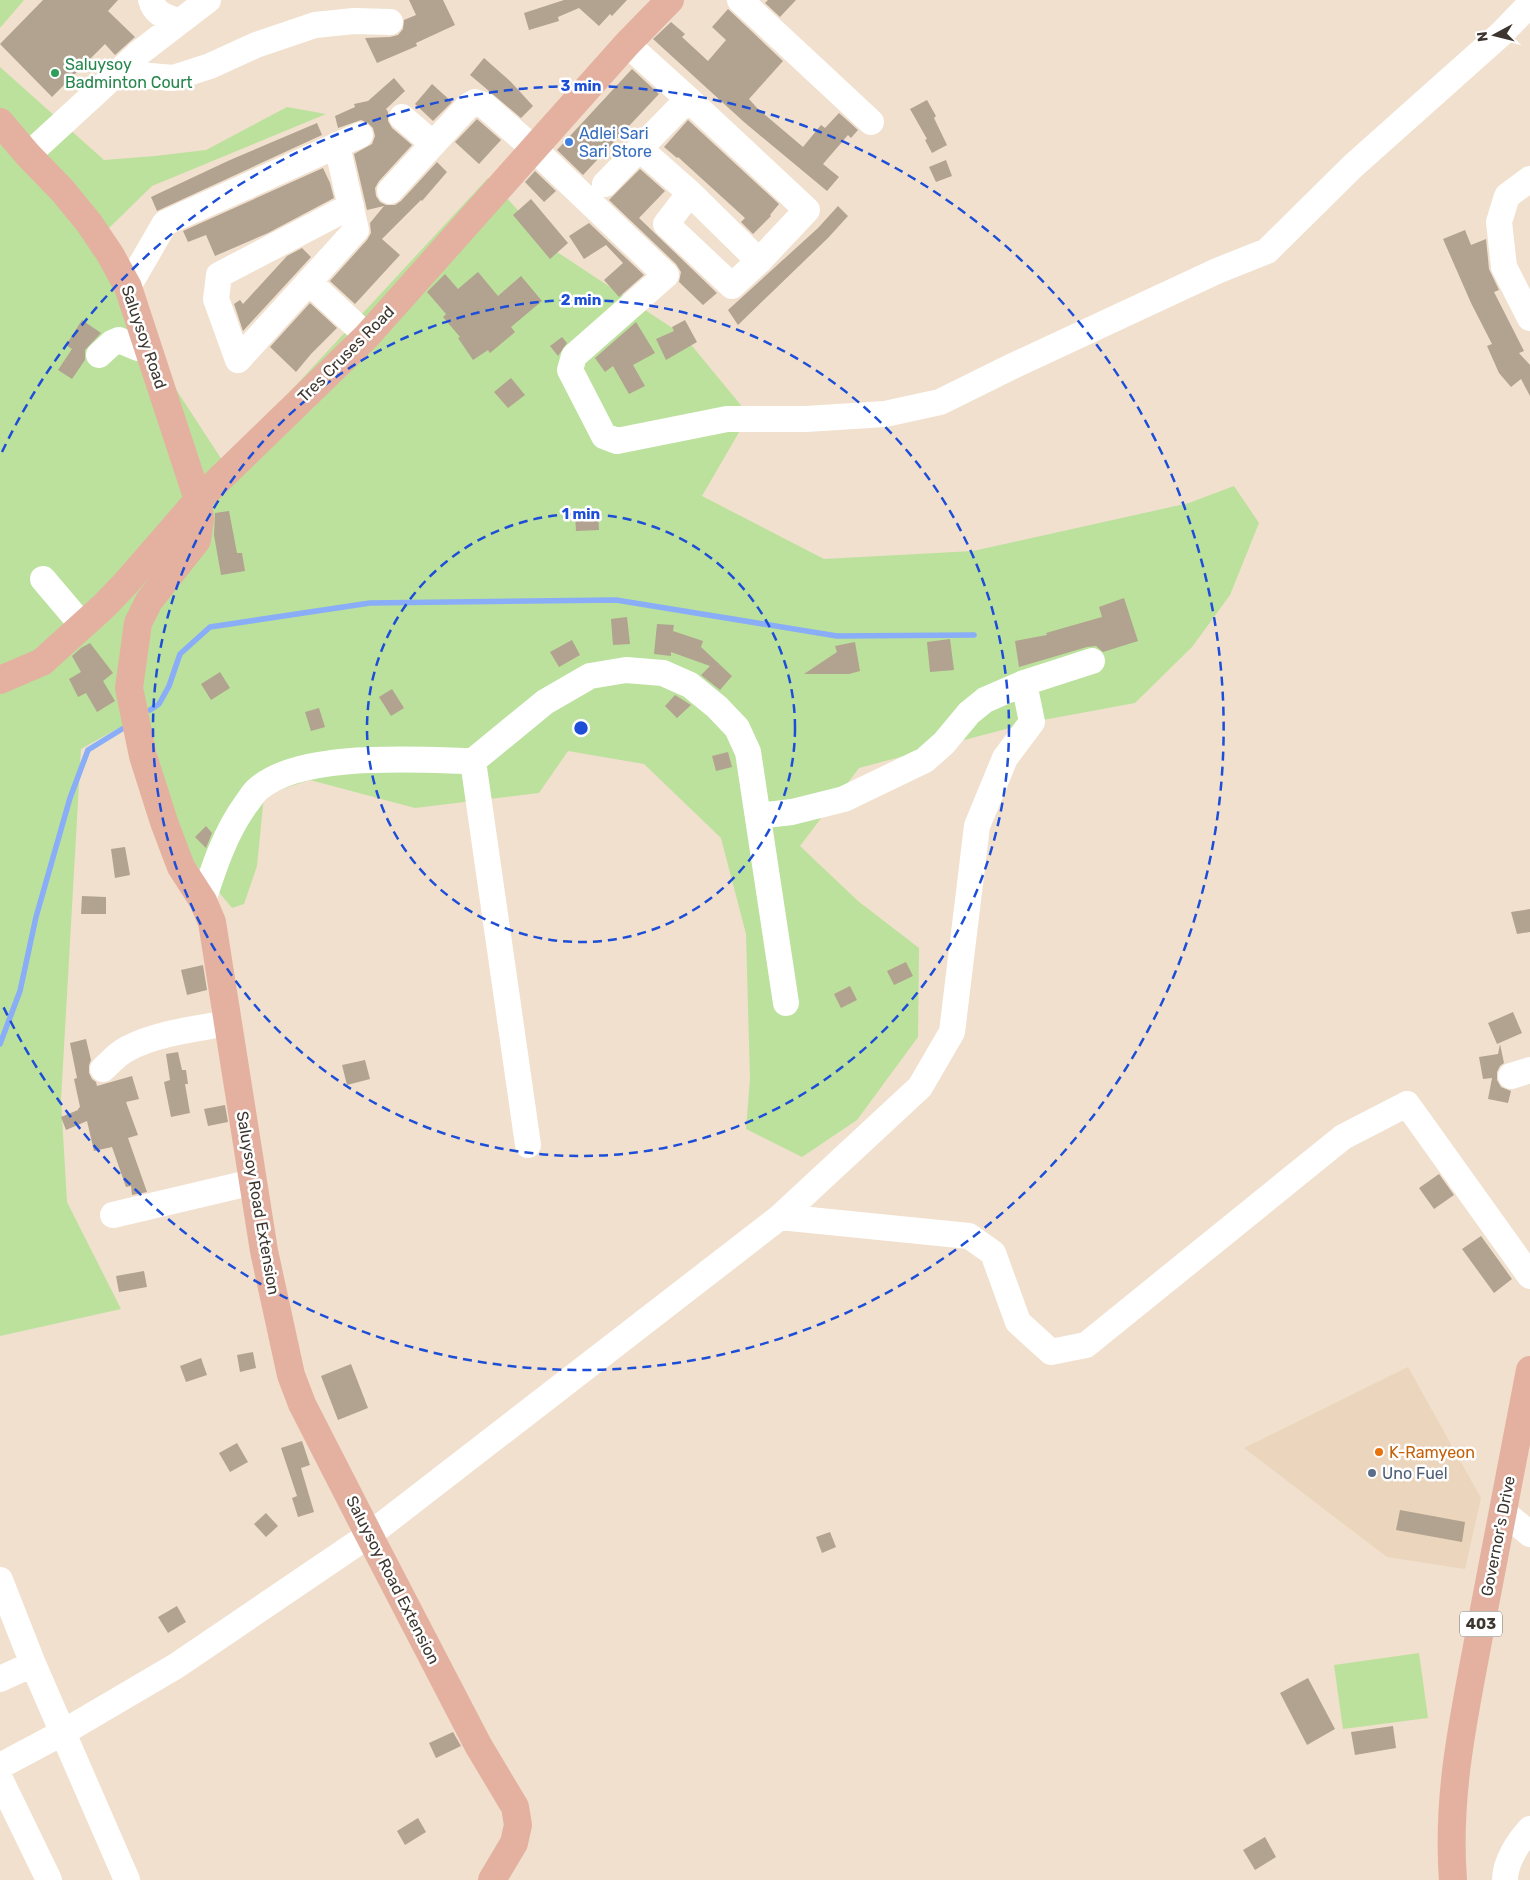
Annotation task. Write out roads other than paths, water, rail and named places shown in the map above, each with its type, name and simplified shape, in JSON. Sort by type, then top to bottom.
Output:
[{"type":"main road","name":"Tres Cruses Road","points":[[0,680],[42,662],[104,606],[198,500],[367,336],[627,44],[670,0]]},
{"type":"main road","name":"Saluysoy Road","points":[[0,122],[28,155],[62,190],[89,223],[110,254],[128,287],[198,500]]},
{"type":"main road","name":"Saluysoy Road Extension","points":[[198,500],[200,519],[197,540],[149,601],[138,623],[129,688],[143,756],[164,822],[181,867],[203,901],[212,922],[264,1251],[291,1375],[302,1404],[369,1536],[478,1744],[515,1808],[518,1824],[514,1843],[492,1880]]},
{"type":"main road","name":"Governor's Drive","points":[[1453,1880],[1452,1803],[1460,1736],[1530,1370]]},
{"type":"street","points":[[151,0],[153,8],[160,14],[179,22]]},
{"type":"street","points":[[28,155],[139,54],[208,0]]},
{"type":"street","points":[[740,0],[871,122]]},
{"type":"street","points":[[390,191],[468,106],[475,102],[484,105],[534,149],[666,276],[574,356],[570,370],[604,436],[617,441],[727,418],[806,419],[885,414],[940,402],[1217,271],[1267,251],[1353,166],[1501,34],[1530,4]]},
{"type":"street","points":[[117,73],[173,78],[210,66],[256,45],[315,24],[354,21],[390,22]]},
{"type":"street","points":[[627,44],[807,210],[759,261],[732,286],[666,224],[690,193]]},
{"type":"street","points":[[605,184],[688,99]]},
{"type":"street","points":[[402,117],[433,144]]},
{"type":"street","points":[[128,287],[165,223],[360,135]]},
{"type":"street","points":[[336,146],[351,206],[356,230],[238,360],[216,299],[219,275],[351,206]]},
{"type":"street","points":[[640,149],[690,193],[759,261]]},
{"type":"street","points":[[1530,179],[1507,196],[1499,222],[1504,266],[1530,318]]},
{"type":"street","points":[[309,282],[367,336]]},
{"type":"street","points":[[99,355],[118,340],[138,348],[149,348]]},
{"type":"street","points":[[43,579],[82,625]]},
{"type":"street","points":[[758,816],[792,812],[844,799],[925,760],[944,743],[969,713],[985,700],[1024,683],[1092,661]]},
{"type":"street","points":[[203,901],[216,861],[236,818],[257,790],[280,774],[312,766],[378,759],[473,761],[545,702],[590,676],[626,670],[663,673],[690,685],[717,706],[737,728],[748,752],[786,1003]]},
{"type":"street","points":[[0,1766],[62,1733],[176,1666],[369,1536],[780,1217],[920,1088],[952,1032],[977,826],[1005,758],[1032,722],[1024,683]]},
{"type":"street","points":[[473,761],[528,1145]]},
{"type":"street","points":[[104,1069],[127,1048],[177,1032],[228,1023]]},
{"type":"street","points":[[780,1217],[969,1236],[993,1253],[1018,1322],[1051,1352],[1086,1344],[1343,1137],[1407,1104],[1530,1276]]},
{"type":"street","points":[[113,1214],[253,1182]]},
{"type":"street","points":[[1502,1511],[1530,1534]]},
{"type":"street","points":[[0,1580],[62,1733],[127,1880]]},
{"type":"street","points":[[0,1679],[33,1664]]},
{"type":"street","points":[[0,1779],[49,1880]]},
{"type":"street","points":[[1505,1880],[1505,1870],[1520,1840],[1530,1829]]},
{"type":"waterway","points":[[150,710],[159,704],[169,686],[180,654],[210,627],[370,603],[616,600],[837,636],[974,635]]},
{"type":"waterway","points":[[0,1044],[20,991],[36,917],[70,798],[88,750],[122,729]]},
{"type":"place","name":"Saluysoy Badminton Court","points":[[55,73]]},
{"type":"place","name":"Adlei Sari Sari Store","points":[[569,142]]},
{"type":"place","name":"K-Ramyeon","points":[[1379,1452]]},
{"type":"place","name":"Uno Fuel","points":[[1372,1473]]}]
